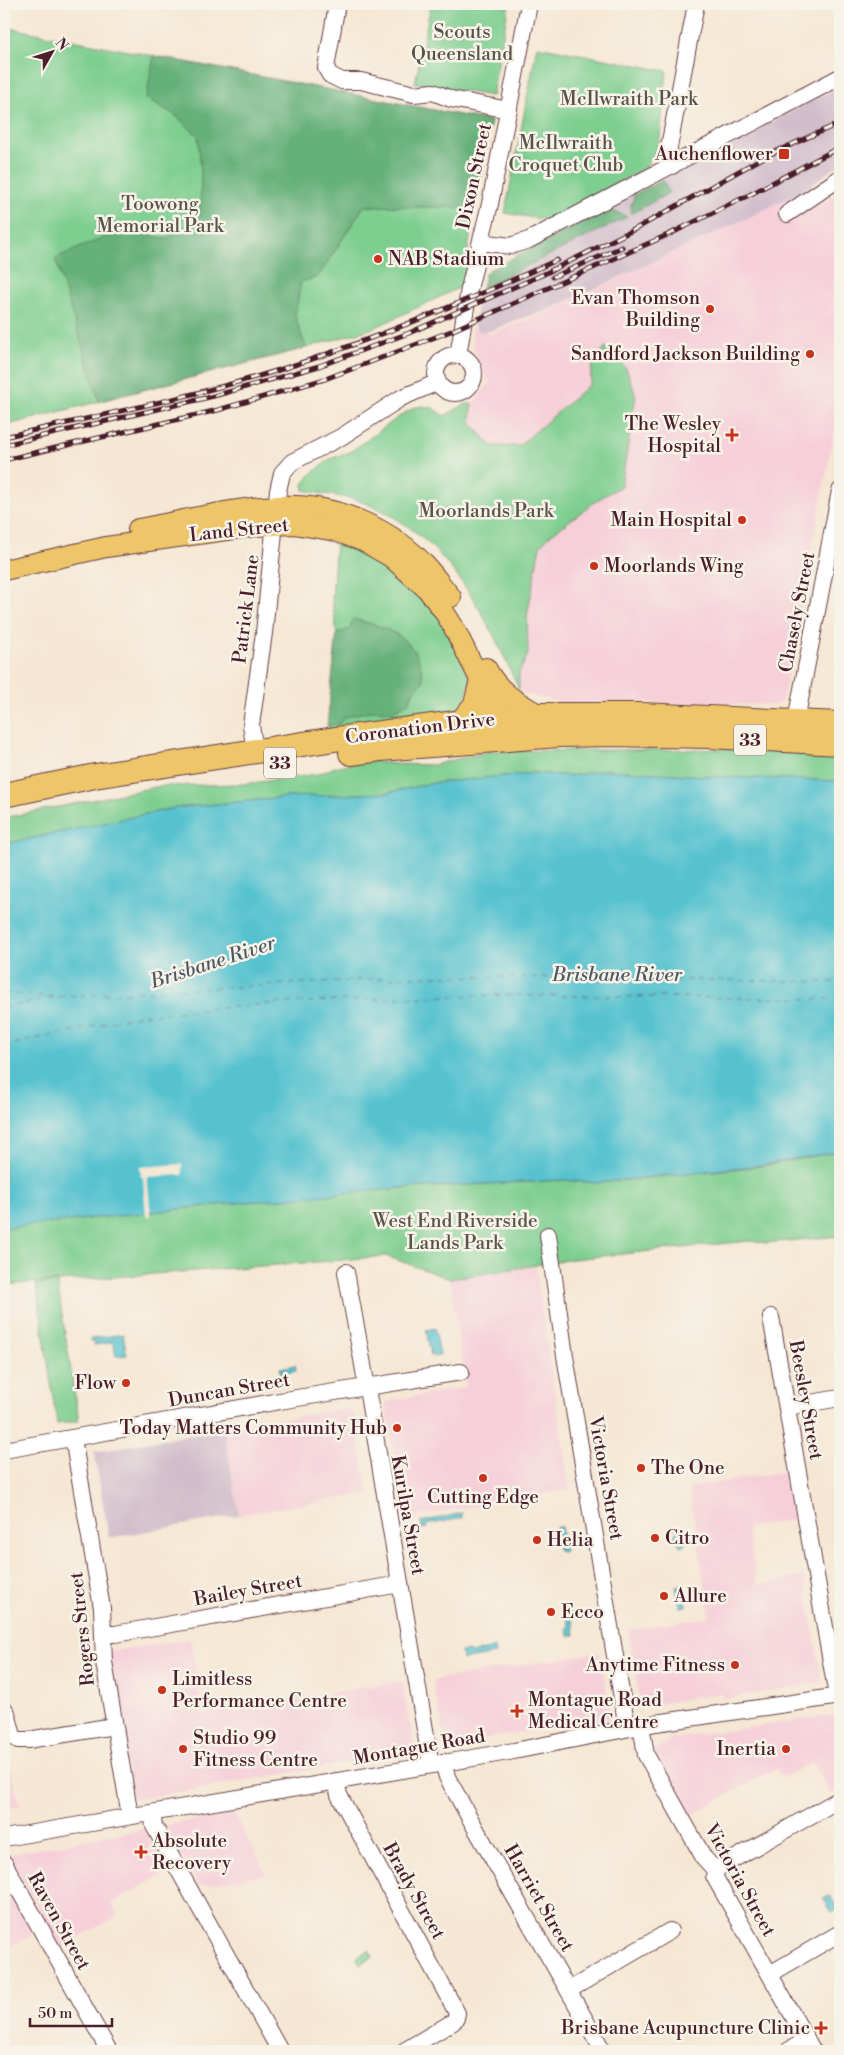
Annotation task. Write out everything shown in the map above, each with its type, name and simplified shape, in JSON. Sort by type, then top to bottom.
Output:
[{"type":"highway","name":"Coronation Drive","points":[[4,795],[95,776],[259,750],[499,717],[641,715],[794,731],[840,744]]},
{"type":"highway","name":"Coronation Drive","points":[[4,809],[154,779],[380,749],[559,735],[708,736],[794,731],[840,724]]},
{"type":"main road","name":"Land Street","points":[[4,570],[106,546],[276,515],[298,506],[337,513],[374,528],[404,546],[424,564],[455,603],[496,685],[509,697],[540,715]]},
{"type":"main road","name":"Land Street","points":[[4,560],[102,536],[254,508],[300,525],[336,531],[363,541],[391,557],[417,578],[440,605],[499,717]]},
{"type":"main road","points":[[459,722],[474,704],[480,680]]},
{"type":"main road","points":[[499,717],[509,727],[559,735]]},
{"type":"street","points":[[337,4],[326,68],[330,75],[348,82],[361,80],[414,94],[433,92],[451,99],[509,110]]},
{"type":"street","name":"Dixon Street","points":[[458,356],[469,289],[490,204],[528,4]]},
{"type":"street","points":[[672,166],[669,157],[669,147],[696,4]]},
{"type":"street","points":[[481,242],[502,246],[520,244],[840,77]]},
{"type":"street","points":[[787,214],[840,178]]},
{"type":"street","points":[[458,356],[468,361],[474,372],[471,384],[463,392],[451,393],[446,391],[438,382],[436,376],[438,365],[447,357],[458,356]]},
{"type":"street","name":"Patrick Lane","points":[[259,750],[253,739],[251,725],[264,633],[280,480],[286,467],[341,436],[401,398],[438,382]]},
{"type":"street","name":"Chasely Street","points":[[794,731],[833,567],[840,491]]},
{"type":"street","name":"Victoria Street","points":[[548,1235],[565,1356],[634,1727],[646,1755],[704,1858],[716,1871],[714,1876],[810,2046]]},
{"type":"street","name":"Kurilpa Street","points":[[346,1272],[400,1584],[437,1764]]},
{"type":"street","name":"Beesley Street","points":[[771,1317],[839,1696]]},
{"type":"street","name":"Duncan Street","points":[[4,1450],[461,1372]]},
{"type":"street","points":[[788,1406],[840,1398]]},
{"type":"street","name":"Rogers Street","points":[[73,1438],[102,1608],[104,1662],[130,1816]]},
{"type":"street","name":"Bailey Street","points":[[103,1634],[115,1634],[400,1584]]},
{"type":"street","name":"Montague Road","points":[[4,1838],[514,1751],[634,1727],[839,1696]]},
{"type":"street","points":[[4,1709],[7,1713],[12,1735],[19,1740],[114,1726]]},
{"type":"street","name":"Harriet Street","points":[[437,1764],[447,1777],[603,2051]]},
{"type":"street","name":"Brady Street","points":[[336,1781],[339,1795],[456,2008],[456,2018],[404,2051]]},
{"type":"street","points":[[716,1871],[718,1868],[840,1799]]},
{"type":"street","points":[[152,1813],[154,1826],[280,2051]]},
{"type":"street","name":"Raven Street","points":[[4,1863],[109,2051]]},
{"type":"street","points":[[569,1990],[670,1931]]},
{"type":"street","points":[[770,1974],[840,1933]]},
{"type":"street","points":[[788,2051],[810,2046]]},
{"type":"shaded area","points":[[840,86],[840,164],[807,188],[544,312],[519,319],[490,331],[483,332],[477,330],[474,323],[482,283],[485,274],[489,270]]},
{"type":"shaded area","name":"The Wesley Hospital","points":[[813,185],[809,211],[840,192],[840,403],[782,701],[775,705],[561,702],[525,694],[519,690],[518,680],[519,673],[528,654],[527,616],[540,546],[549,536],[621,485],[592,366],[590,384],[519,446],[492,446],[471,423],[472,404],[491,381],[486,378],[473,346],[472,327],[490,334],[550,311]]},
{"type":"shaded area","points":[[535,1266],[570,1489],[406,1518],[385,1402],[466,1387],[450,1279]]},
{"type":"shaded area","points":[[346,1408],[354,1415],[368,1493],[239,1515],[224,1429]]},
{"type":"shaded area","points":[[224,1429],[239,1515],[109,1538],[94,1452]]},
{"type":"shaded area","points":[[787,1471],[795,1519],[747,1528],[757,1585],[804,1576],[822,1682],[723,1699],[722,1693],[651,1705],[642,1702],[639,1697],[628,1630],[710,1617],[689,1488]]},
{"type":"shaded area","points":[[190,1639],[203,1714],[402,1681],[415,1751],[133,1800],[108,1652]]},
{"type":"shaded area","points":[[600,1652],[611,1718],[445,1745],[433,1680]]},
{"type":"shaded area","points":[[840,1714],[840,1789],[831,1795],[812,1762],[782,1778],[776,1768],[690,1816],[654,1750],[671,1739]]},
{"type":"shaded area","points":[[4,1745],[20,1806],[4,1809]]},
{"type":"shaded area","points":[[234,1814],[267,1874],[199,1886],[165,1825]]},
{"type":"shaded area","points":[[144,1829],[170,1871],[111,1903],[118,1916],[60,1947],[16,1869],[11,1854]]},
{"type":"shaded area","points":[[4,1882],[34,1934],[4,1950]]},
{"type":"green space","name":"Scouts Queensland","points":[[431,4],[509,4],[492,96],[415,83]]},
{"type":"green space","name":"Toowong Memorial Park","points":[[4,27],[491,121],[474,208],[463,286],[374,328],[306,348],[4,426]]},
{"type":"green space","name":"McIlwraith Croquet Club","points":[[537,46],[667,71],[660,138],[656,151],[645,169],[546,220],[505,213]]},
{"type":"green space","name":"Toowong Memorial Park","points":[[154,56],[491,121],[474,208],[364,206],[318,277],[301,282],[295,316],[306,348],[99,401],[55,258],[103,238],[130,231],[167,239],[200,216],[201,173],[198,136],[175,115],[146,98]]},
{"type":"green space","points":[[663,180],[669,193],[631,214],[631,205],[635,194]]},
{"type":"green space","points":[[606,210],[627,217],[482,288],[485,274],[489,270]]},
{"type":"green space","name":"Moorlands Park","points":[[605,347],[626,368],[636,396],[621,486],[599,499],[549,536],[540,546],[527,616],[528,654],[519,673],[519,690],[492,632],[476,604],[438,553],[416,532],[389,515],[359,501],[304,490],[303,484],[310,475],[330,459],[350,452],[400,416],[413,408],[421,406],[431,407],[444,416],[466,404],[472,404],[471,423],[492,446],[519,446],[590,384],[592,366]]},
{"type":"green space","name":"Moorlands Park","points":[[336,539],[376,559],[400,576],[432,608],[471,679],[461,713],[328,733],[337,633],[332,599]]},
{"type":"green space","points":[[353,619],[379,626],[402,638],[417,656],[423,682],[413,692],[409,702],[392,712],[377,710],[361,713],[345,717],[339,724],[327,726],[337,633],[350,629]]},
{"type":"green space","points":[[733,749],[840,753],[840,781],[721,777],[606,770],[571,776],[534,773],[434,783],[386,793],[288,797],[175,808],[4,844],[4,818],[160,786],[244,784],[318,774],[338,766],[371,761],[433,765],[490,751]]},
{"type":"green space","name":"West End Riverside Lands Park","points":[[840,1151],[840,1236],[766,1243],[749,1241],[573,1259],[450,1279],[386,1256],[4,1285],[4,1228],[235,1203],[402,1188],[564,1180],[597,1183],[763,1166]]},
{"type":"green space","points":[[57,1282],[79,1421],[57,1424],[36,1284]]},
{"type":"green space","points":[[369,1950],[373,1957],[360,1964],[356,1957]]},
{"type":"water","name":"Brisbane River","points":[[606,770],[721,777],[840,781],[840,1151],[763,1165],[597,1183],[564,1180],[402,1188],[235,1203],[4,1228],[4,844],[175,808],[288,797],[386,793],[434,783],[534,773],[571,776]]},
{"type":"water","points":[[435,1328],[440,1355],[431,1356],[426,1330]]},
{"type":"water","points":[[123,1334],[127,1355],[116,1356],[113,1342],[94,1345],[94,1342],[91,1342],[90,1339]]},
{"type":"water","points":[[295,1365],[296,1371],[281,1374],[280,1368]]},
{"type":"water","points":[[462,1513],[462,1518],[426,1525],[427,1528],[422,1529],[421,1522]]},
{"type":"water","points":[[561,1527],[565,1551],[561,1552],[558,1550],[557,1536],[554,1533],[554,1529]]},
{"type":"water","points":[[682,1527],[686,1545],[680,1546],[674,1534],[677,1533],[676,1528]]},
{"type":"water","points":[[682,1585],[686,1606],[680,1607],[676,1586]]},
{"type":"water","points":[[565,1605],[570,1605],[575,1635],[568,1636],[567,1628],[569,1628]]},
{"type":"water","points":[[494,1648],[495,1654],[462,1660],[461,1652],[469,1651],[470,1653]]},
{"type":"water","points":[[830,1895],[838,1909],[832,1913],[823,1898]]},
{"type":"pier","points":[[182,1164],[182,1175],[147,1177],[151,1216],[146,1216],[143,1177],[141,1177],[140,1167]]},
{"type":"ferry route","points":[[4,993],[54,997],[429,976],[840,982]]},
{"type":"ferry route","points":[[4,1046],[142,1015],[277,1003],[479,995],[840,999]]},
{"type":"ferry route","points":[[4,1008],[52,997]]},
{"type":"railway","points":[[4,445],[214,396],[319,366],[409,333],[544,274],[639,227],[766,156],[840,123]]},
{"type":"railway","points":[[4,460],[218,410],[325,379],[368,363],[451,331],[672,233],[840,147]]},
{"type":"railway","points":[[553,277],[622,247]]},
{"type":"railway","points":[[4,437],[177,398],[279,370],[350,346],[419,319],[557,260]]},
{"type":"place","name":"Auchenflower","points":[[784,154]]},
{"type":"place","name":"NAB Stadium","points":[[378,259]]},
{"type":"place","name":"Evan Thomson Building","points":[[710,309]]},
{"type":"place","name":"Sandford Jackson Building","points":[[810,354]]},
{"type":"place","name":"The Wesley Hospital","points":[[732,435]]},
{"type":"place","name":"Main Hospital","points":[[742,520]]},
{"type":"place","name":"Moorlands Wing","points":[[594,566]]},
{"type":"place","name":"Flow","points":[[126,1383]]},
{"type":"place","name":"Today Matters Community Hub","points":[[397,1428]]},
{"type":"place","name":"The One","points":[[641,1468]]},
{"type":"place","name":"Cutting Edge","points":[[483,1478]]},
{"type":"place","name":"Citro","points":[[655,1538]]},
{"type":"place","name":"Helia","points":[[537,1540]]},
{"type":"place","name":"Allure","points":[[664,1596]]},
{"type":"place","name":"Ecco","points":[[551,1612]]},
{"type":"place","name":"Anytime Fitness","points":[[735,1665]]},
{"type":"place","name":"Limitless Performance Centre","points":[[162,1690]]},
{"type":"place","name":"Montague Road Medical Centre","points":[[517,1711]]},
{"type":"place","name":"Studio 99 Fitness Centre","points":[[183,1749]]},
{"type":"place","name":"Inertia","points":[[786,1749]]},
{"type":"place","name":"Absolute Recovery","points":[[141,1852]]},
{"type":"place","name":"Brisbane Acupuncture Clinic","points":[[821,2028]]},
{"type":"park label","name":"McIlwraith Park","points":[[629,99]]}]
